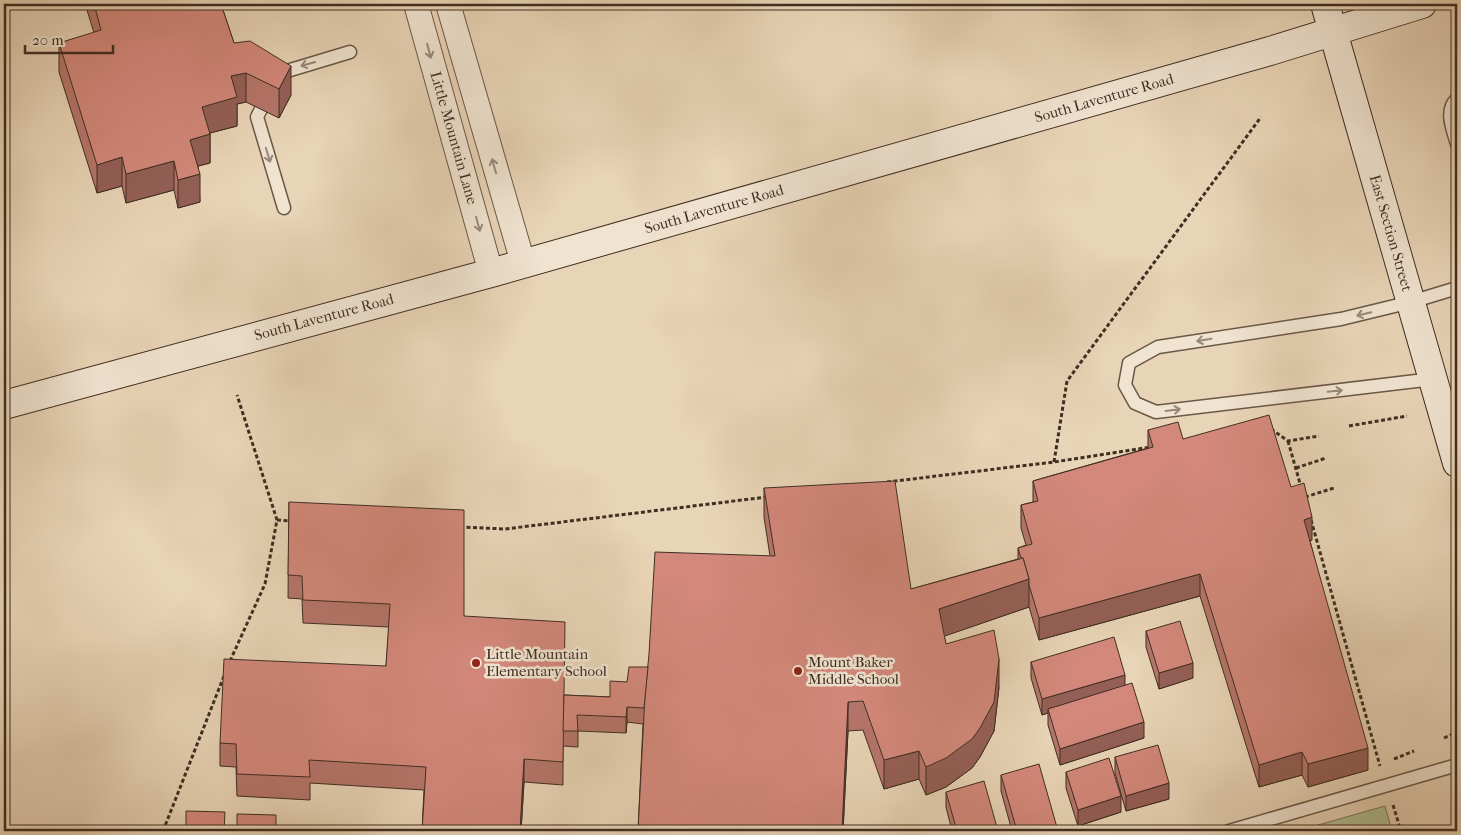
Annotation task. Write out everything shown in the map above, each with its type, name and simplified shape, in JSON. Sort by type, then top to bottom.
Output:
[{"type":"street","name":"Little Mountain Lane","points":[[416,4],[491,273]]},
{"type":"street","name":"Little Mountain Lane","points":[[448,4],[523,263]]},
{"type":"street","name":"East Section Street","points":[[1325,4],[1457,463]]},
{"type":"street","name":"South Laventure Road","points":[[4,405],[491,273],[1422,4]]},
{"type":"lane","points":[[272,83],[277,73],[350,52]]},
{"type":"lane","points":[[1457,99],[1453,103],[1450,112],[1457,144]]},
{"type":"lane","points":[[261,109],[257,118],[284,208]]},
{"type":"lane","points":[[1433,379],[1156,412],[1135,403],[1125,384],[1130,363],[1158,346],[1341,319],[1411,302],[1457,288]]},
{"type":"lane","points":[[1229,831],[1457,765]]},
{"type":"path","points":[[1054,462],[1067,381],[1261,117]]},
{"type":"path","points":[[230,661],[265,584],[277,520],[237,395]]},
{"type":"path","points":[[1349,426],[1407,416]]},
{"type":"path","points":[[1271,429],[1288,441],[1307,507]]},
{"type":"path","points":[[1288,441],[1319,436]]},
{"type":"path","points":[[877,483],[1054,462],[1153,447]]},
{"type":"path","points":[[1296,468],[1326,458]]},
{"type":"path","points":[[1304,497],[1334,488]]},
{"type":"path","points":[[456,527],[505,529],[770,496]]},
{"type":"path","points":[[1310,516],[1400,831]]},
{"type":"path","points":[[277,520],[297,521]]},
{"type":"path","points":[[163,831],[226,670]]},
{"type":"path","points":[[1444,738],[1457,732]]},
{"type":"green space","points":[[1385,806],[1392,831],[1297,831]]},
{"type":"building","points":[[94,4],[221,4],[234,43],[250,41],[291,66],[279,89],[246,73],[231,76],[237,97],[202,107],[210,134],[190,140],[200,174],[178,180],[174,161],[126,174],[122,157],[97,165],[59,43],[101,30]]},
{"type":"building","points":[[1269,415],[1291,487],[1304,483],[1312,517],[1304,520],[1368,748],[1308,764],[1302,752],[1259,765],[1200,574],[1039,618],[1023,558],[1021,558],[1018,548],[1032,544],[1021,505],[1038,501],[1033,481],[1153,447],[1148,430],[1178,422],[1183,439]]},
{"type":"building","name":"Mount Baker Middle School","points":[[895,481],[911,589],[1023,558],[1029,579],[939,609],[946,644],[994,630],[999,659],[994,702],[972,739],[946,758],[926,767],[919,751],[884,760],[863,701],[848,702],[842,831],[638,831],[655,552],[775,556],[764,488]]},
{"type":"building","name":"Little Mountain Elementary School","points":[[289,502],[464,510],[464,616],[565,622],[563,762],[524,759],[520,831],[422,831],[426,767],[309,760],[310,777],[237,774],[236,744],[220,743],[224,659],[386,666],[390,604],[303,600],[302,576],[288,575]]},
{"type":"building","points":[[1180,621],[1193,663],[1159,673],[1146,631]]},
{"type":"building","points":[[1114,637],[1125,675],[1042,699],[1031,662]]},
{"type":"building","points":[[629,667],[648,667],[644,708],[627,707],[626,717],[577,715],[578,731],[563,731],[564,695],[610,697],[610,681],[627,682]]},
{"type":"building","points":[[1132,683],[1144,722],[1060,749],[1048,709]]},
{"type":"building","points":[[1158,745],[1169,783],[1126,796],[1115,757]]},
{"type":"building","points":[[1109,758],[1121,796],[1078,810],[1066,772]]},
{"type":"building","points":[[1039,764],[1058,831],[1017,831],[1001,775]]},
{"type":"building","points":[[984,781],[998,831],[957,831],[946,792]]},
{"type":"building","points":[[186,811],[225,812],[224,831],[186,831]]},
{"type":"building","points":[[237,814],[276,815],[276,831],[237,831]]},
{"type":"place","name":"Little Mountain Elementary School","points":[[476,663]]},
{"type":"place","name":"Mount Baker Middle School","points":[[798,671]]}]
